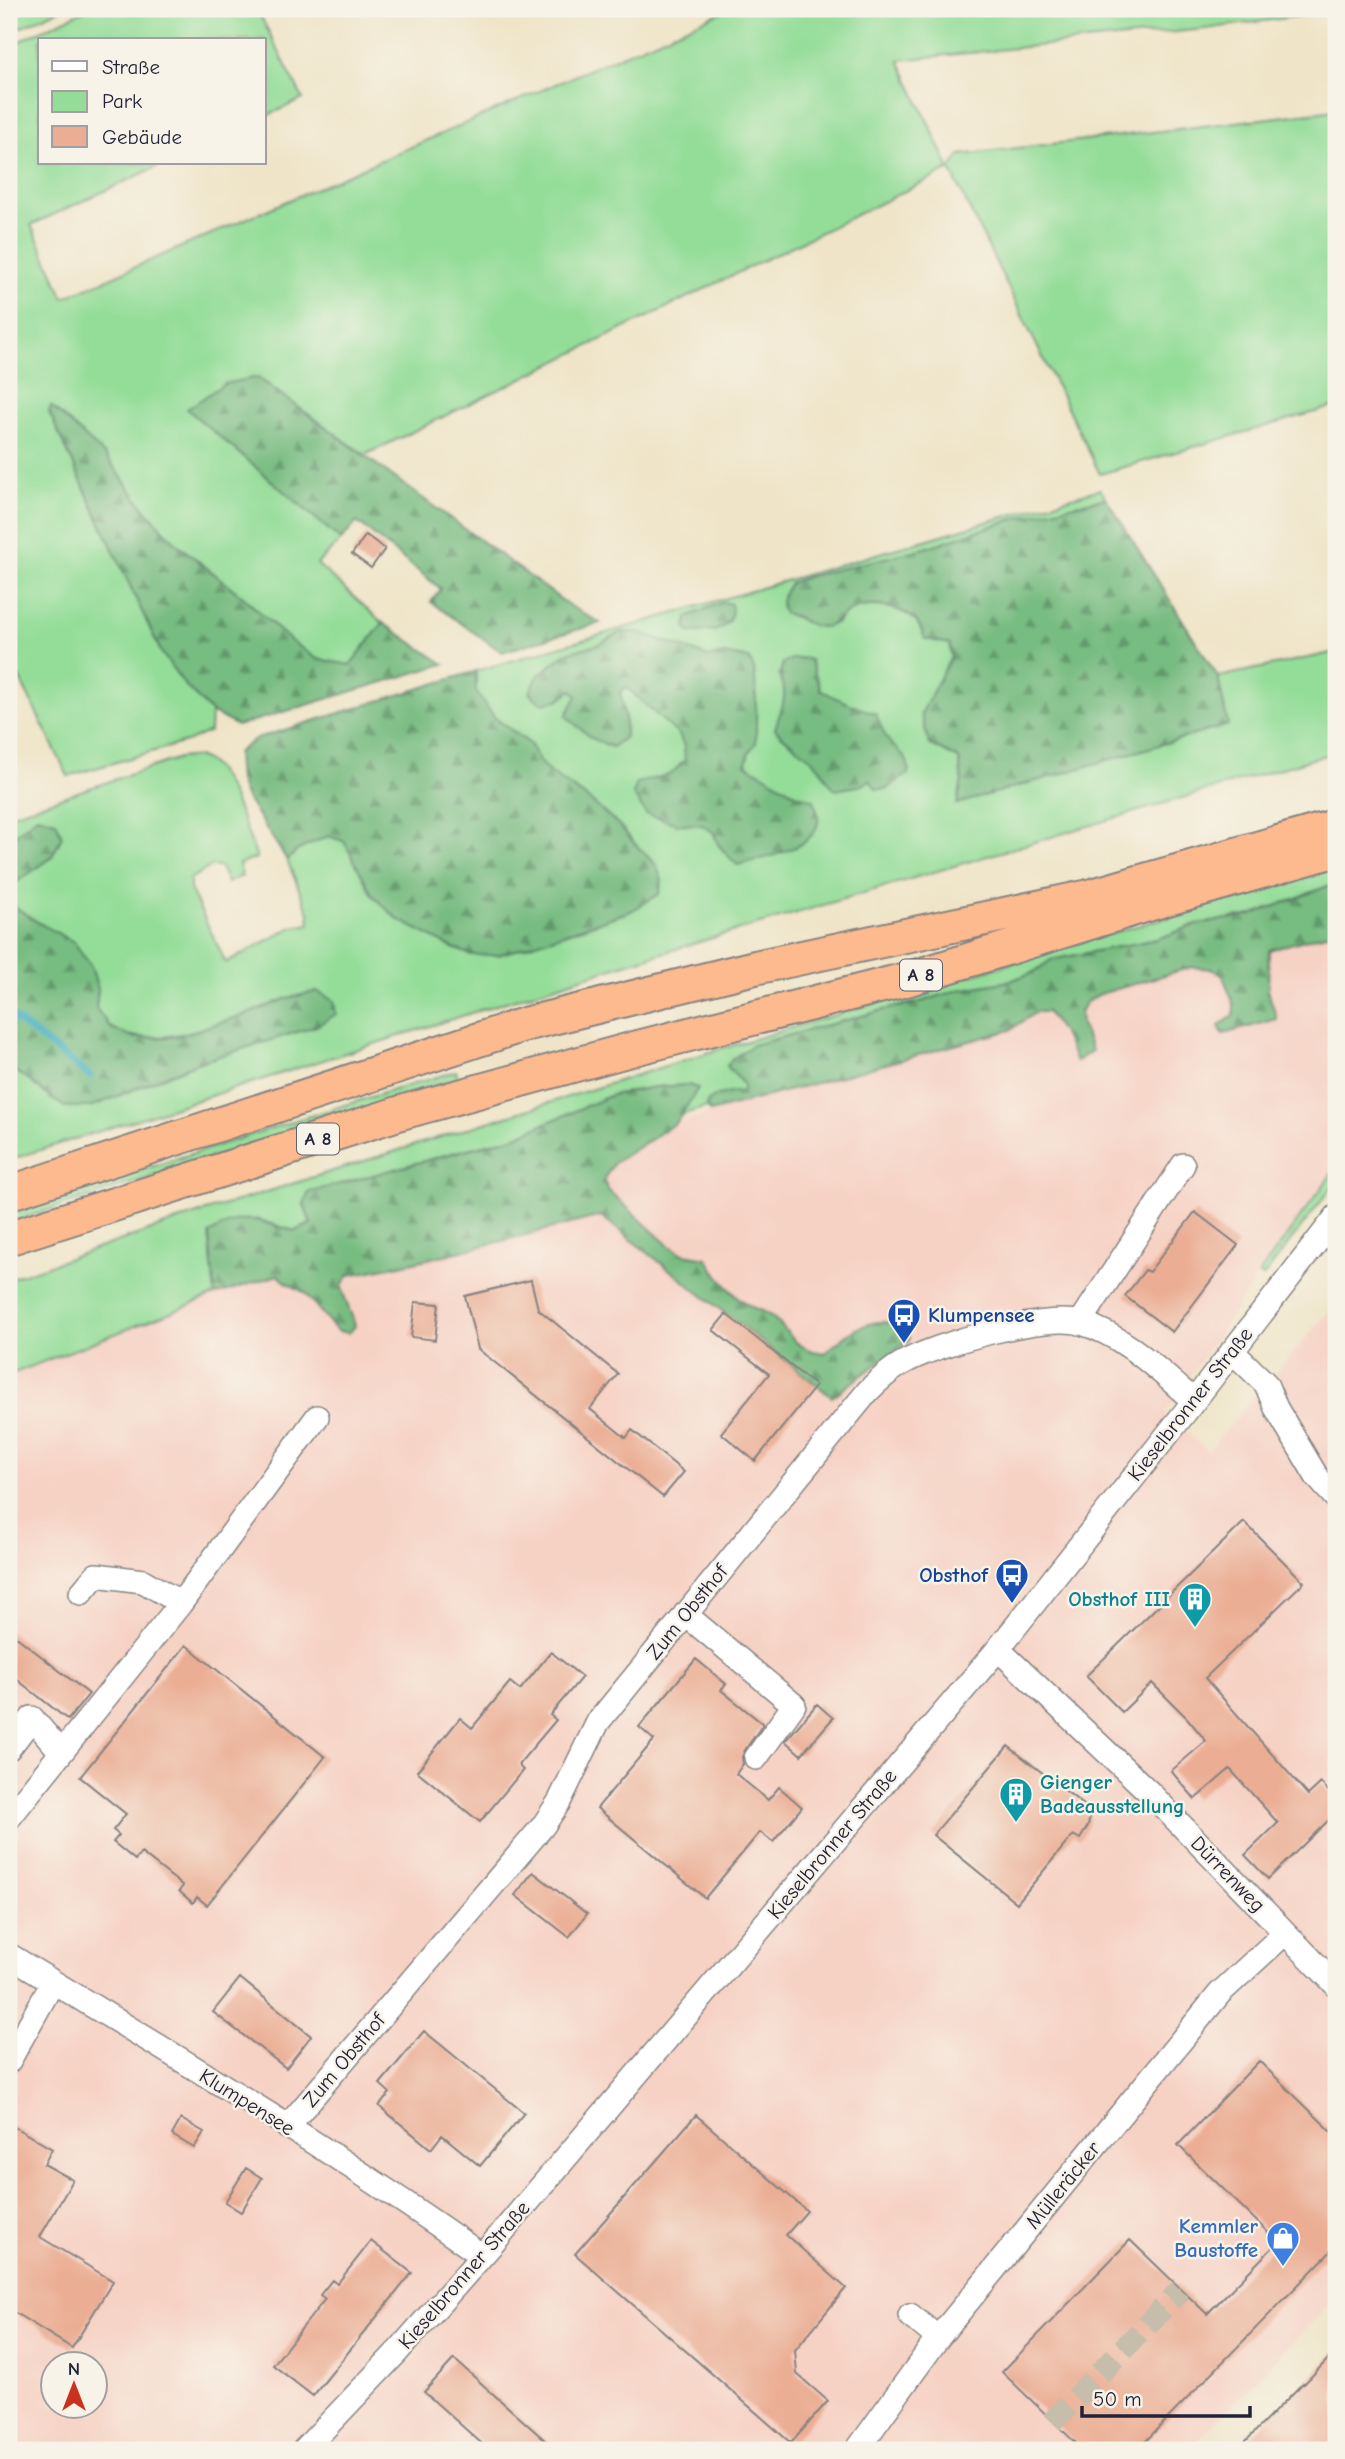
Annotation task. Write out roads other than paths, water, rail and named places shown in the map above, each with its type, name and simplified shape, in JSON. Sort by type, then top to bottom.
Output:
[{"type":"highway","name":"A 8","points":[[9,1193],[526,1024],[757,967],[1087,897],[1336,826]]},
{"type":"highway","name":"A 8","points":[[9,1238],[403,1112],[636,1048],[908,979],[1159,901],[1336,850]]},
{"type":"street","points":[[1080,1323],[1183,1165]]},
{"type":"street","name":"Kieselbronner Straße","points":[[303,2450],[398,2351],[998,1648],[1336,1217]]},
{"type":"street","name":"Zum Obsthof","points":[[287,2127],[543,1826],[559,1802],[598,1722],[868,1391],[885,1374],[923,1353],[954,1342],[1041,1321],[1059,1320],[1080,1323],[1105,1332],[1133,1349],[1194,1401]]},
{"type":"street","points":[[1232,1350],[1266,1384],[1276,1408],[1317,1477],[1336,1498]]},
{"type":"street","points":[[9,1818],[181,1603],[317,1417]]},
{"type":"street","points":[[81,1592],[96,1575],[142,1581],[181,1603]]},
{"type":"street","points":[[685,1614],[794,1705],[756,1758]]},
{"type":"street","name":"Dürrenweg","points":[[998,1648],[1150,1793],[1336,1985]]},
{"type":"street","points":[[9,1748],[32,1718],[61,1752]]},
{"type":"street","name":"Mülleräcker","points":[[856,2450],[938,2338],[1220,1993],[1285,1933]]},
{"type":"street","name":"Klumpensee","points":[[9,1955],[413,2207],[481,2255]]},
{"type":"street","points":[[9,2061],[53,1982]]},
{"type":"street","points":[[910,2315],[938,2338]]},
{"type":"waterway","points":[[9,1014],[90,1076]]},
{"type":"tunnel","points":[[1052,2422],[1181,2290]]},
{"type":"place","name":"Klumpensee","points":[[904,1345]]},
{"type":"place","name":"Obsthof","points":[[1012,1605]]},
{"type":"place","name":"Obsthof III","points":[[1195,1629]]},
{"type":"place","name":"Gienger Badeausstellung","points":[[1016,1824]]},
{"type":"place","name":"Kemmler Baustoffe","points":[[1283,2268]]}]
